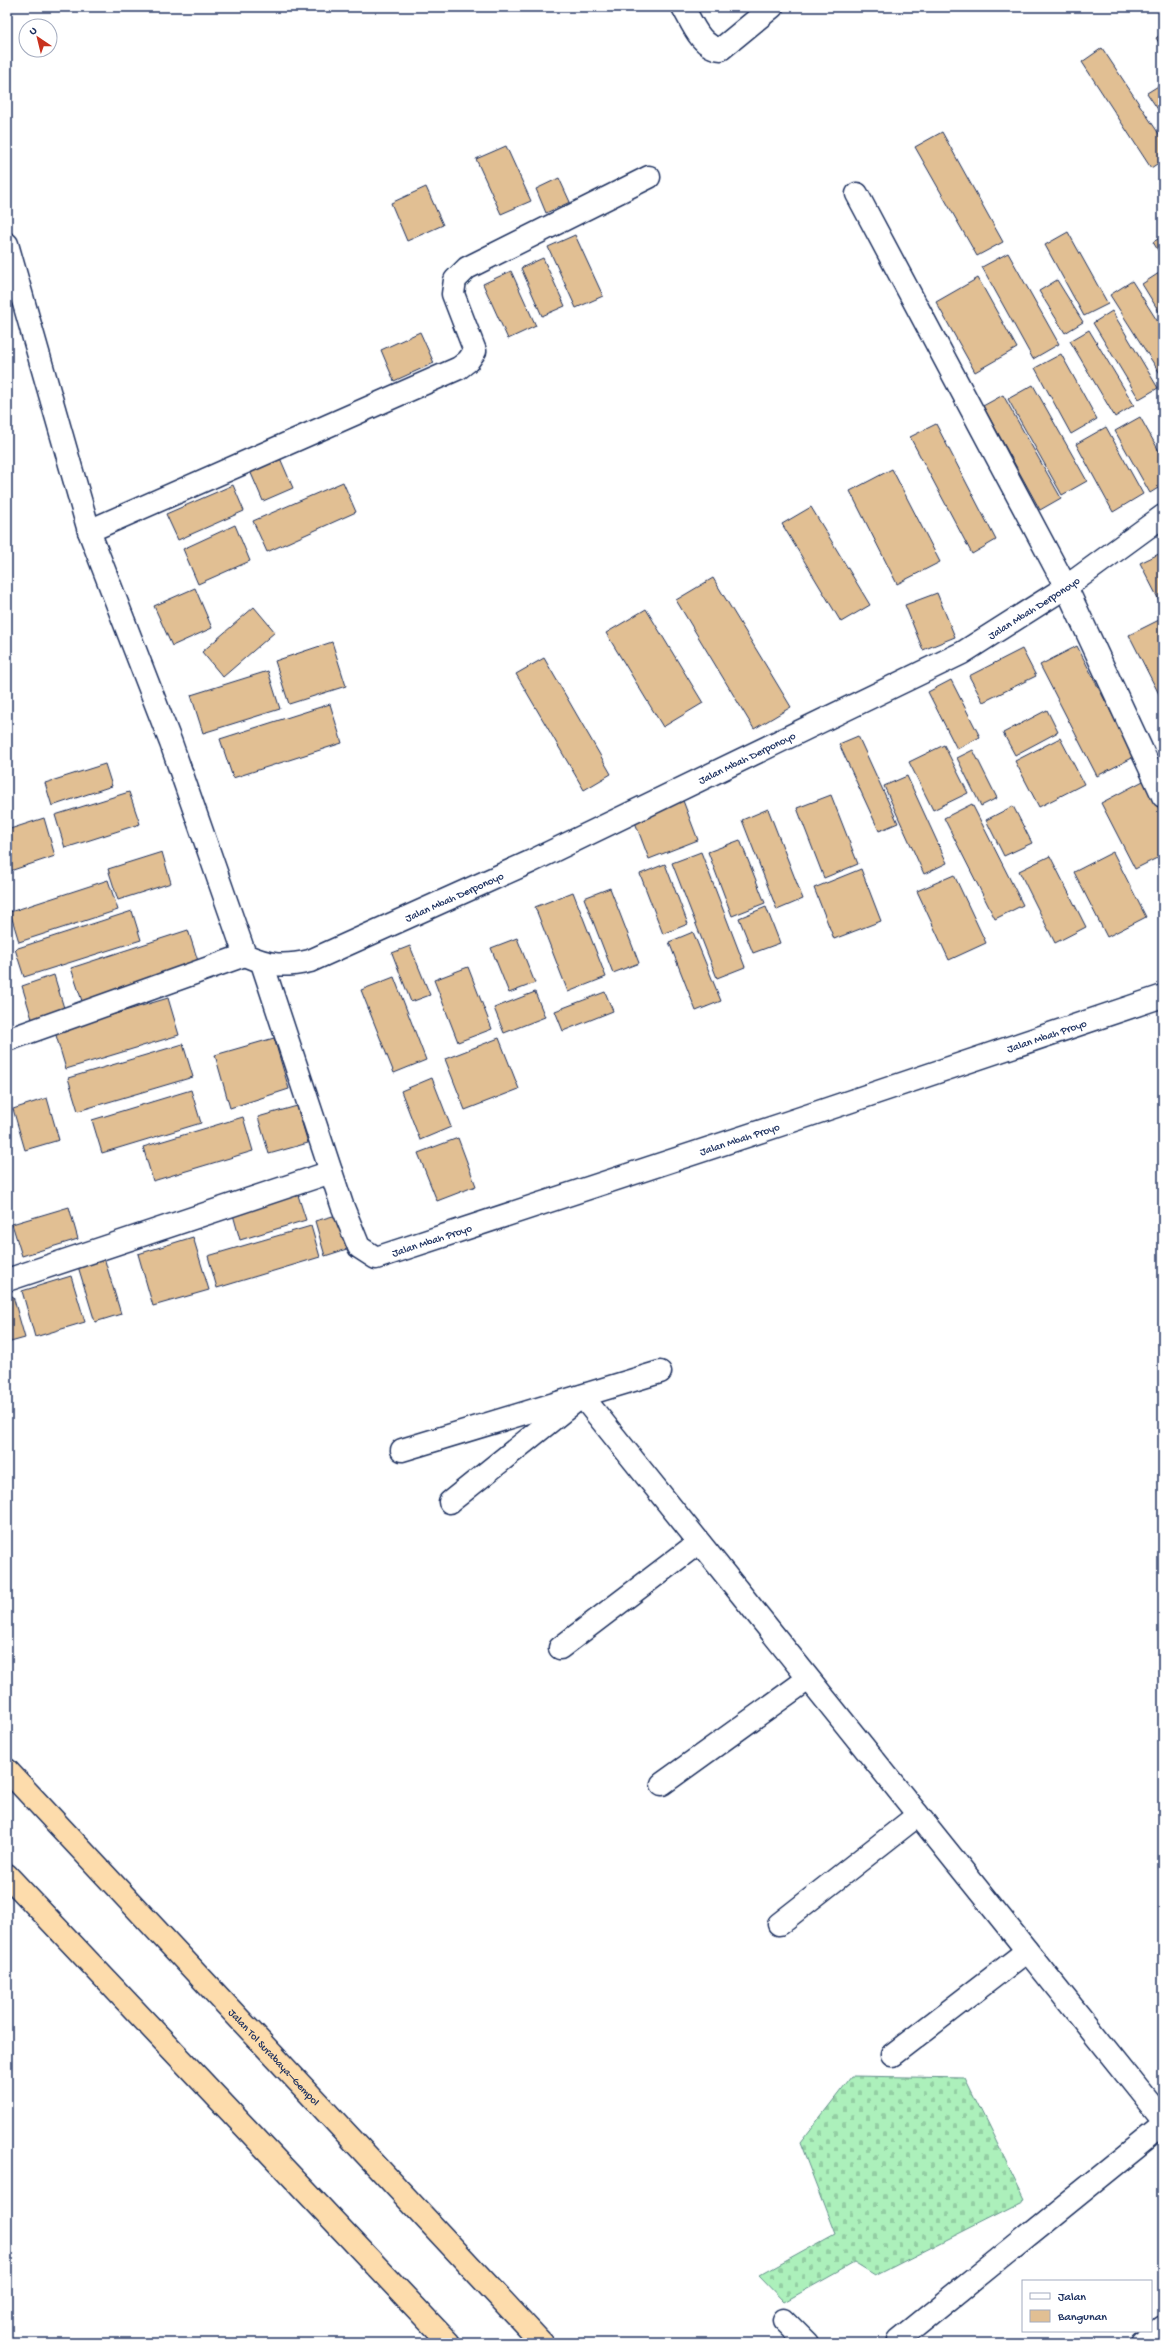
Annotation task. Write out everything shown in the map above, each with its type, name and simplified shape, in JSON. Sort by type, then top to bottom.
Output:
[{"type":"highway","name":"Jalan Tol Surabaya–Gempol","points":[[7,1770],[542,2343]]},
{"type":"highway","points":[[7,1875],[449,2343]]},
{"type":"street","points":[[683,7],[705,44],[712,48],[721,49],[772,7]]},
{"type":"street","points":[[89,531],[459,368],[468,361],[475,352],[453,294],[455,280],[467,268],[650,178]]},
{"type":"street","points":[[858,194],[1066,587],[1163,796]]},
{"type":"street","points":[[7,244],[89,531],[254,959],[331,1172],[7,1280]]},
{"type":"street","name":"Jalan Mbah Derponoyo","points":[[254,959],[287,966],[310,961],[530,862],[962,653],[1066,587],[1163,516]]},
{"type":"street","points":[[7,1040],[254,959]]},
{"type":"street","name":"Jalan Mbah Proyo","points":[[331,1172],[342,1205],[359,1247],[376,1258],[783,1124],[1163,996]]},
{"type":"street","points":[[402,1450],[660,1372]]},
{"type":"street","points":[[450,1502],[582,1396]]},
{"type":"street","points":[[582,1396],[698,1543],[1163,2120]]},
{"type":"street","points":[[560,1648],[698,1543]]},
{"type":"street","points":[[662,1784],[808,1679]]},
{"type":"street","points":[[779,1924],[918,1815]]},
{"type":"street","points":[[892,2055],[1027,1951]]},
{"type":"street","points":[[902,2343],[899,2340],[1163,2126]]},
{"type":"street","points":[[784,2320],[807,2343]]},
{"type":"street","points":[[1143,2343],[1163,2327]]},
{"type":"green space","points":[[852,2076],[965,2078],[1025,2200],[875,2276],[854,2263],[784,2302],[759,2276],[835,2234],[800,2143]]},
{"type":"building","points":[[1163,33],[1163,49],[1156,38]]},
{"type":"building","points":[[1102,48],[1163,140],[1163,160],[1151,168],[1082,62]]},
{"type":"building","points":[[1163,83],[1163,117],[1147,93]]},
{"type":"building","points":[[942,132],[1003,242],[977,256],[915,147]]},
{"type":"building","points":[[506,146],[531,201],[501,214],[476,159]]},
{"type":"building","points":[[559,178],[570,202],[546,213],[536,189]]},
{"type":"building","points":[[1163,185],[1163,198],[1157,189]]},
{"type":"building","points":[[426,187],[443,225],[407,241],[391,203]]},
{"type":"building","points":[[1068,232],[1108,304],[1084,316],[1045,245]]},
{"type":"building","points":[[575,235],[603,296],[576,308],[548,247]]},
{"type":"building","points":[[1163,236],[1163,259],[1153,242]]},
{"type":"building","points":[[1008,253],[1059,344],[1033,359],[982,267]]},
{"type":"building","points":[[543,258],[565,306],[542,316],[521,268]]},
{"type":"building","points":[[511,271],[536,326],[508,339],[483,284]]},
{"type":"building","points":[[1162,271],[1163,273],[1163,318],[1142,284]]},
{"type":"building","points":[[978,278],[1017,348],[975,372],[936,302]]},
{"type":"building","points":[[1057,280],[1083,322],[1065,333],[1039,291]]},
{"type":"building","points":[[1132,281],[1163,330],[1163,374],[1161,375],[1110,295]]},
{"type":"building","points":[[1112,311],[1158,388],[1139,399],[1093,323]]},
{"type":"building","points":[[1089,330],[1134,405],[1115,417],[1070,341]]},
{"type":"building","points":[[420,332],[434,363],[394,381],[381,350]]},
{"type":"building","points":[[1061,354],[1097,419],[1071,434],[1035,368]]},
{"type":"building","points":[[1033,385],[1087,481],[1062,495],[1008,399]]},
{"type":"building","points":[[1003,395],[1061,498],[1040,510],[983,406]]},
{"type":"building","points":[[1140,417],[1163,458],[1163,485],[1150,493],[1115,431]]},
{"type":"building","points":[[936,424],[996,540],[972,554],[910,437]]},
{"type":"building","points":[[1106,427],[1143,494],[1113,512],[1076,444]]},
{"type":"building","points":[[280,458],[293,488],[263,501],[250,471]]},
{"type":"building","points":[[892,469],[940,562],[897,584],[850,491]]},
{"type":"building","points":[[343,482],[356,512],[267,552],[253,521]]},
{"type":"building","points":[[233,485],[244,511],[178,540],[166,514]]},
{"type":"building","points":[[811,507],[870,605],[841,622],[782,524]]},
{"type":"building","points":[[235,525],[250,561],[198,584],[183,549]]},
{"type":"building","points":[[1163,552],[1163,608],[1140,563]]},
{"type":"building","points":[[713,578],[791,707],[754,729],[676,600]]},
{"type":"building","points":[[195,588],[212,628],[172,646],[154,606]]},
{"type":"building","points":[[937,593],[955,637],[923,650],[905,605]]},
{"type":"building","points":[[254,607],[275,632],[223,677],[202,652]]},
{"type":"building","points":[[646,609],[703,703],[663,727],[606,633]]},
{"type":"building","points":[[1159,620],[1163,628],[1163,702],[1129,635]]},
{"type":"building","points":[[332,642],[346,686],[289,704],[275,661]]},
{"type":"building","points":[[1077,646],[1134,757],[1097,776],[1040,665]]},
{"type":"building","points":[[1022,649],[1036,676],[983,702],[969,676]]},
{"type":"building","points":[[544,658],[611,774],[584,790],[516,674]]},
{"type":"building","points":[[268,671],[280,709],[203,733],[191,695]]},
{"type":"building","points":[[951,680],[980,737],[957,749],[928,692]]},
{"type":"building","points":[[330,704],[342,743],[233,778],[220,739]]},
{"type":"building","points":[[1047,710],[1058,732],[1015,755],[1003,733]]},
{"type":"building","points":[[858,736],[898,823],[879,831],[839,744]]},
{"type":"building","points":[[1060,738],[1084,784],[1039,807],[1015,761]]},
{"type":"building","points":[[944,745],[968,793],[933,810],[909,762]]},
{"type":"building","points":[[973,750],[997,798],[981,806],[957,758]]},
{"type":"building","points":[[105,764],[112,786],[52,806],[45,783]]},
{"type":"building","points":[[907,776],[947,863],[924,874],[884,786]]},
{"type":"building","points":[[1145,780],[1163,816],[1163,855],[1135,869],[1101,803]]},
{"type":"building","points":[[129,792],[140,824],[65,848],[55,815]]},
{"type":"building","points":[[831,795],[858,864],[824,878],[797,808]]},
{"type":"building","points":[[682,798],[698,840],[649,859],[633,817]]},
{"type":"building","points":[[972,804],[1023,905],[995,919],[944,818]]},
{"type":"building","points":[[1013,806],[1032,843],[1004,856],[986,820]]},
{"type":"building","points":[[768,809],[803,899],[777,910],[742,820]]},
{"type":"building","points":[[44,818],[55,856],[7,872],[7,830]]},
{"type":"building","points":[[740,840],[765,903],[732,916],[708,852]]},
{"type":"building","points":[[162,852],[171,883],[118,900],[108,869]]},
{"type":"building","points":[[701,852],[745,967],[717,978],[672,863]]},
{"type":"building","points":[[1113,852],[1146,917],[1107,937],[1074,872]]},
{"type":"building","points":[[1050,856],[1086,927],[1055,943],[1019,871]]},
{"type":"building","points":[[665,864],[688,924],[663,934],[640,874]]},
{"type":"building","points":[[861,869],[881,921],[834,939],[814,888]]},
{"type":"building","points":[[954,875],[986,943],[949,960],[917,891]]},
{"type":"building","points":[[108,880],[118,910],[19,942],[10,912]]},
{"type":"building","points":[[610,888],[639,963],[613,973],[584,898]]},
{"type":"building","points":[[573,892],[606,977],[568,992],[535,907]]},
{"type":"building","points":[[766,907],[780,943],[753,953],[739,918]]},
{"type":"building","points":[[132,911],[141,940],[24,977],[15,949]]},
{"type":"building","points":[[188,930],[199,964],[82,1001],[71,968]]},
{"type":"building","points":[[693,932],[721,1001],[696,1011],[669,942]]},
{"type":"building","points":[[517,938],[535,983],[509,993],[491,948]]},
{"type":"building","points":[[410,946],[430,995],[411,1002],[392,953]]},
{"type":"building","points":[[468,967],[492,1029],[458,1042],[434,980]]},
{"type":"building","points":[[54,975],[64,1008],[32,1019],[22,986]]},
{"type":"building","points":[[394,977],[426,1060],[394,1073],[361,990]]},
{"type":"building","points":[[535,992],[545,1017],[504,1033],[494,1008]]},
{"type":"building","points":[[605,992],[613,1011],[563,1031],[555,1011]]},
{"type":"building","points":[[168,998],[179,1035],[66,1069],[55,1032]]},
{"type":"building","points":[[274,1038],[289,1089],[230,1108],[215,1055]]},
{"type":"building","points":[[499,1038],[519,1089],[465,1110],[445,1059]]},
{"type":"building","points":[[183,1044],[193,1077],[78,1111],[68,1078]]},
{"type":"building","points":[[432,1078],[451,1127],[420,1140],[401,1091]]},
{"type":"building","points":[[191,1090],[201,1123],[102,1153],[92,1120]]},
{"type":"building","points":[[47,1098],[59,1140],[25,1150],[13,1109]]},
{"type":"building","points":[[297,1106],[308,1143],[269,1154],[258,1117]]},
{"type":"building","points":[[243,1117],[253,1151],[153,1181],[143,1147]]},
{"type":"building","points":[[458,1138],[476,1186],[437,1201],[418,1153]]},
{"type":"building","points":[[297,1192],[306,1220],[240,1240],[232,1211]]},
{"type":"building","points":[[69,1207],[78,1239],[22,1256],[12,1224]]},
{"type":"building","points":[[344,1213],[356,1246],[325,1256],[315,1221]]},
{"type":"building","points":[[311,1226],[320,1257],[217,1288],[208,1256]]},
{"type":"building","points":[[193,1237],[209,1290],[153,1306],[138,1254]]},
{"type":"building","points":[[103,1254],[121,1314],[95,1322],[77,1263]]},
{"type":"building","points":[[71,1276],[85,1322],[35,1337],[22,1291]]},
{"type":"building","points":[[13,1296],[25,1338],[7,1343],[7,1298]]}]
